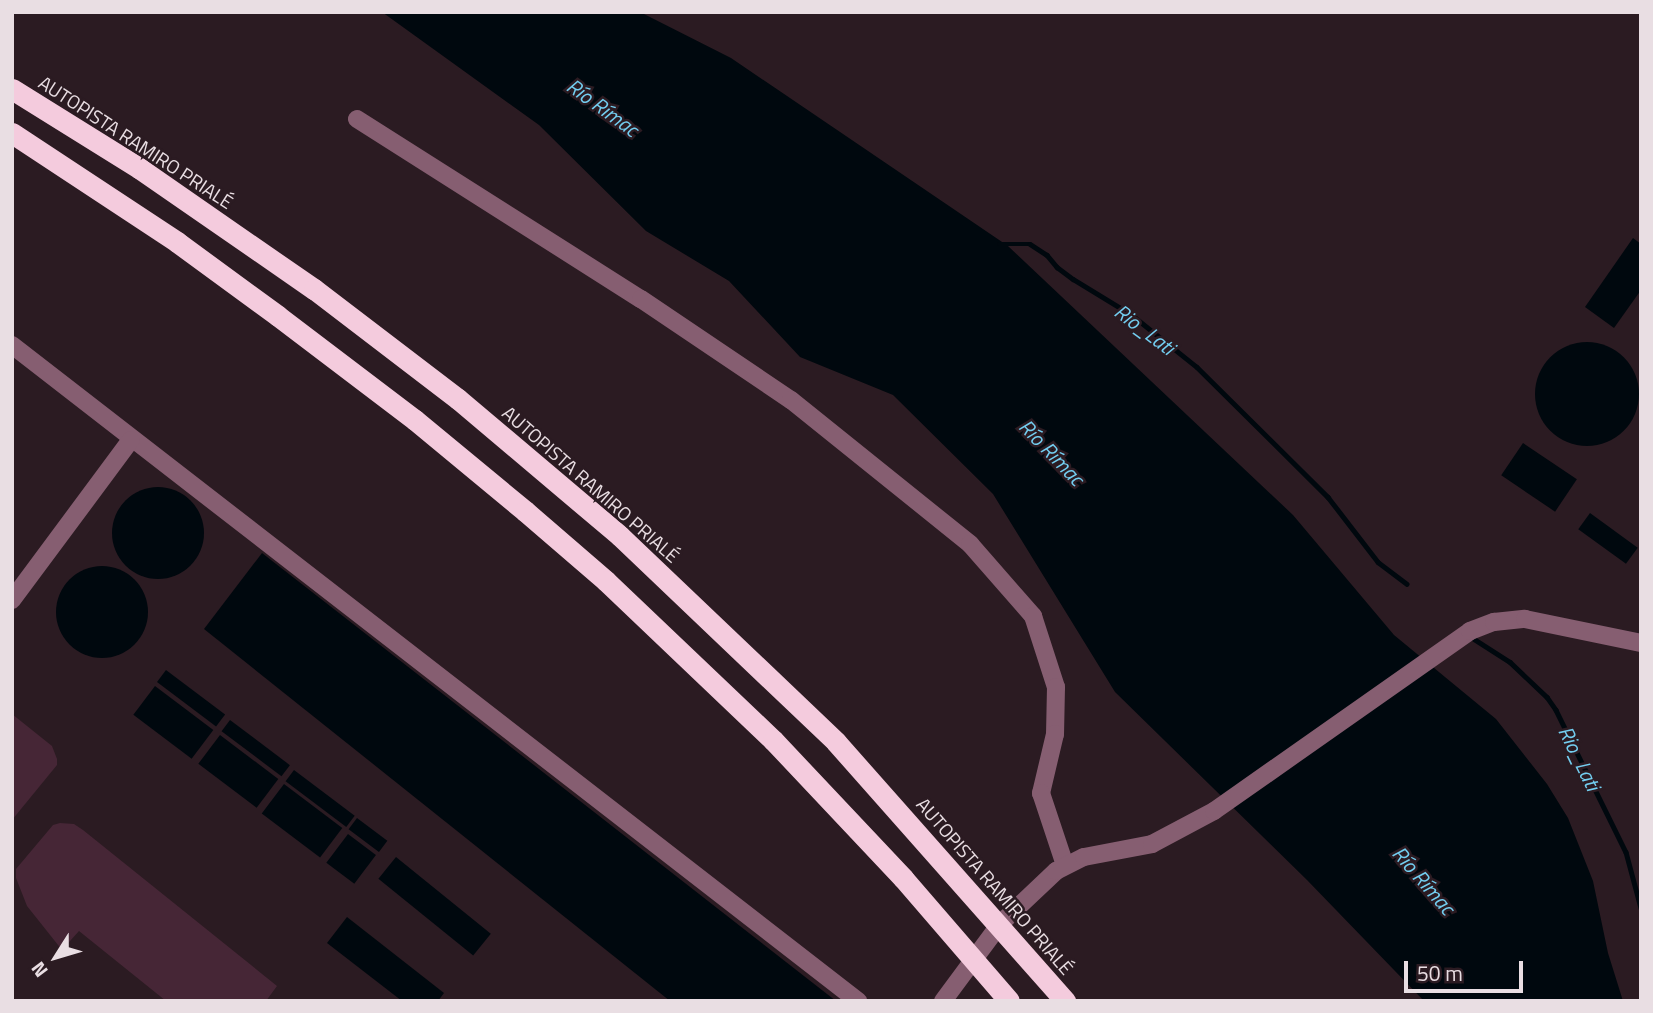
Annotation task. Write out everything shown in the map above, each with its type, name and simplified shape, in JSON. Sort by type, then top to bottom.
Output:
[{"type":"highway","name":"AUTOPISTA RAMIRO PRIALÉ","points":[[12,89],[139,168],[303,281],[478,416],[620,536],[836,742],[1000,924],[1065,1001]]},
{"type":"highway","points":[[12,133],[177,242],[244,291],[415,419],[525,510],[606,581],[773,740],[974,959],[1009,1001]]},
{"type":"street","points":[[357,119],[641,299],[791,400],[970,544],[1033,616],[1056,687],[1055,734],[1041,793],[1065,865]]},
{"type":"street","points":[[12,345],[131,440],[858,1001]]},
{"type":"street","points":[[12,600],[131,440]]},
{"type":"street","points":[[943,1001],[1000,924],[1047,877],[1065,865],[1084,858],[1152,844],[1214,811],[1450,645],[1482,626],[1525,619],[1641,643]]},
{"type":"shaded area","points":[[12,714],[52,746],[57,765],[12,820]]},
{"type":"shaded area","points":[[74,824],[83,830],[277,986],[266,1001],[166,1001],[79,931],[62,950],[27,906],[16,878],[16,869],[53,825]]},
{"type":"water","name":"Río Rímac","points":[[382,12],[640,12],[731,58],[1008,246],[1293,515],[1394,635],[1496,719],[1547,784],[1568,818],[1593,881],[1608,953],[1623,1001],[1424,1001],[1307,880],[1115,692],[993,494],[893,395],[800,357],[729,281],[646,231],[539,125]]},
{"type":"water","points":[[1633,238],[1641,244],[1641,290],[1614,328],[1585,307]]},
{"type":"water","points":[[1587,342],[1607,346],[1624,357],[1635,374],[1639,394],[1635,414],[1624,431],[1607,442],[1587,446],[1567,442],[1550,431],[1539,414],[1535,394],[1539,374],[1550,357],[1567,346]]},
{"type":"water","points":[[1523,443],[1577,479],[1555,512],[1501,475]]},
{"type":"water","points":[[158,487],[175,491],[190,501],[200,516],[204,533],[200,550],[190,565],[175,575],[158,579],[141,575],[126,565],[116,550],[112,533],[116,516],[126,501],[141,491]]},
{"type":"water","points":[[1590,513],[1638,548],[1626,564],[1578,529]]},
{"type":"water","points":[[262,553],[836,1001],[670,1001],[204,629]]},
{"type":"water","points":[[102,566],[119,570],[134,580],[144,595],[148,612],[144,629],[134,644],[119,654],[102,658],[85,654],[70,644],[60,629],[56,612],[60,595],[70,580],[85,570]]},
{"type":"water","points":[[166,670],[225,715],[216,727],[157,682]]},
{"type":"water","points":[[155,686],[213,730],[192,759],[133,715]]},
{"type":"water","points":[[230,720],[290,765],[281,776],[222,731]]},
{"type":"water","points":[[220,735],[278,779],[257,808],[198,764]]},
{"type":"water","points":[[294,770],[355,816],[346,827],[286,781]]},
{"type":"water","points":[[284,784],[342,828],[320,857],[262,814]]},
{"type":"water","points":[[357,818],[387,841],[379,852],[349,829]]},
{"type":"water","points":[[348,834],[376,855],[354,884],[326,863]]},
{"type":"water","points":[[396,857],[491,934],[473,956],[378,879]]},
{"type":"water","points":[[347,917],[444,993],[438,1001],[402,1001],[327,943]]},
{"type":"waterway","name":"Rio_Lati","points":[[999,244],[1030,244],[1047,255],[1073,279],[1132,315],[1197,367],[1328,497],[1378,562],[1407,584]]},
{"type":"waterway","name":"Rio_Lati","points":[[1474,639],[1510,662],[1547,697],[1556,710],[1626,852],[1641,908]]}]
